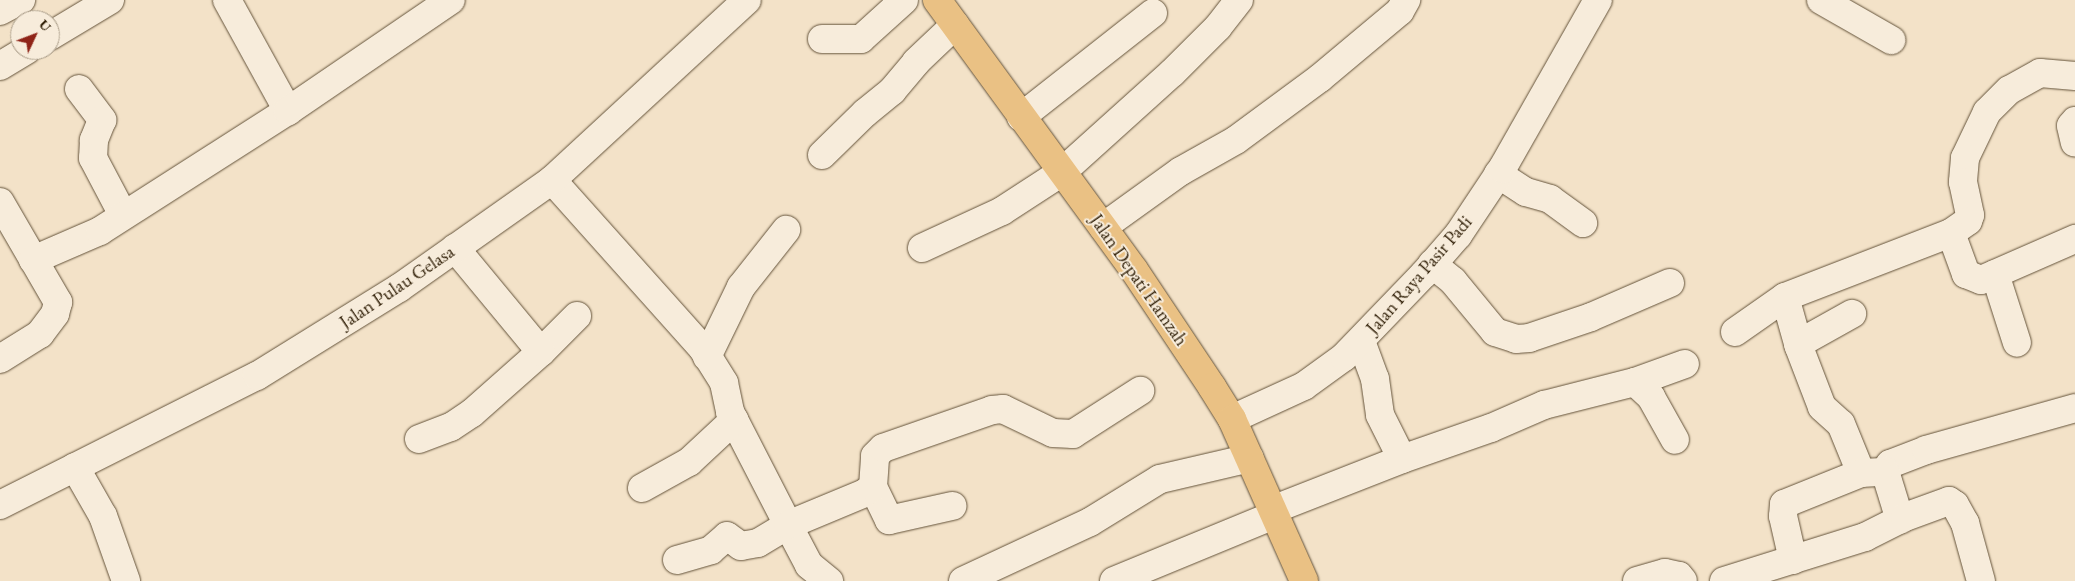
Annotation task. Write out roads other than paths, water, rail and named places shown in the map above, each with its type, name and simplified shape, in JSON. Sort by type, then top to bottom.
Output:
[{"type":"main road","name":"Jalan Depati Hamzah","points":[[936,0],[1103,227],[1175,330],[1232,419],[1304,581]]},
{"type":"street","points":[[0,11],[21,0]]},
{"type":"street","points":[[60,30],[110,0]]},
{"type":"street","points":[[227,0],[288,111]]},
{"type":"street","points":[[33,260],[100,231],[288,111],[451,0]]},
{"type":"street","name":"Jalan Pulau Gelasa","points":[[0,505],[257,376],[399,288],[552,180],[747,0]]},
{"type":"street","points":[[822,39],[861,39],[904,0]]},
{"type":"street","points":[[922,248],[1002,212],[1062,172],[1172,73],[1218,27],[1239,0]]},
{"type":"street","points":[[1103,227],[1181,172],[1236,140],[1320,78],[1400,11],[1406,0]]},
{"type":"street","name":"Jalan Raya Pasir Padi","points":[[1232,419],[1304,386],[1361,342],[1458,235],[1498,174],[1598,0]]},
{"type":"street","points":[[1821,0],[1891,40]]},
{"type":"street","points":[[1021,118],[1153,13]]},
{"type":"street","points":[[822,154],[892,92],[916,62],[956,26]]},
{"type":"street","points":[[1735,332],[1786,297],[1952,233],[1968,221],[1970,215],[1963,182],[1965,158],[1986,112],[2009,90],[2040,73],[2075,76]]},
{"type":"street","points":[[80,89],[102,120],[94,140],[93,158],[123,215]]},
{"type":"street","points":[[2075,121],[2072,126],[2075,143]]},
{"type":"street","points":[[1498,174],[1526,192],[1550,199],[1582,223]]},
{"type":"street","points":[[552,180],[707,357],[724,383],[734,420],[809,565],[828,581]]},
{"type":"street","points":[[0,202],[58,302],[55,314],[40,334],[0,359]]},
{"type":"street","points":[[707,357],[741,287],[786,230]]},
{"type":"street","points":[[1952,233],[1966,274],[1982,280],[2075,238]]},
{"type":"street","points":[[455,248],[541,352]]},
{"type":"street","points":[[1432,264],[1453,281],[1495,332],[1516,338],[1529,338],[1591,317],[1670,283]]},
{"type":"street","points":[[1995,274],[2017,343]]},
{"type":"street","points":[[1786,297],[1798,344],[1822,407],[1841,424],[1873,472],[1900,520]]},
{"type":"street","points":[[1798,344],[1852,314]]},
{"type":"street","points":[[420,439],[451,427],[472,413],[541,352],[577,316]]},
{"type":"street","points":[[1361,342],[1375,379],[1380,415],[1402,459]]},
{"type":"street","points":[[1114,581],[1402,459],[1491,428],[1544,405],[1635,382],[1684,364]]},
{"type":"street","points":[[1635,382],[1651,397],[1675,440]]},
{"type":"street","points":[[952,506],[889,520],[873,487],[875,456],[883,448],[992,410],[1004,410],[1053,433],[1073,434],[1140,391]]},
{"type":"street","points":[[1793,560],[1783,516],[1784,504],[1873,472],[1926,450],[2075,408]]},
{"type":"street","points":[[642,488],[689,462],[734,420]]},
{"type":"street","points":[[963,581],[1090,522],[1160,480],[1250,458]]},
{"type":"street","points":[[75,467],[103,516],[126,581]]},
{"type":"street","points":[[677,560],[711,550],[727,536],[746,547],[788,525],[850,501],[873,487]]},
{"type":"street","points":[[1724,581],[1865,537],[1900,520],[1949,501],[1955,505],[1965,523],[1981,581]]},
{"type":"street","points":[[1637,581],[1665,573],[1679,576],[1684,581]]}]
